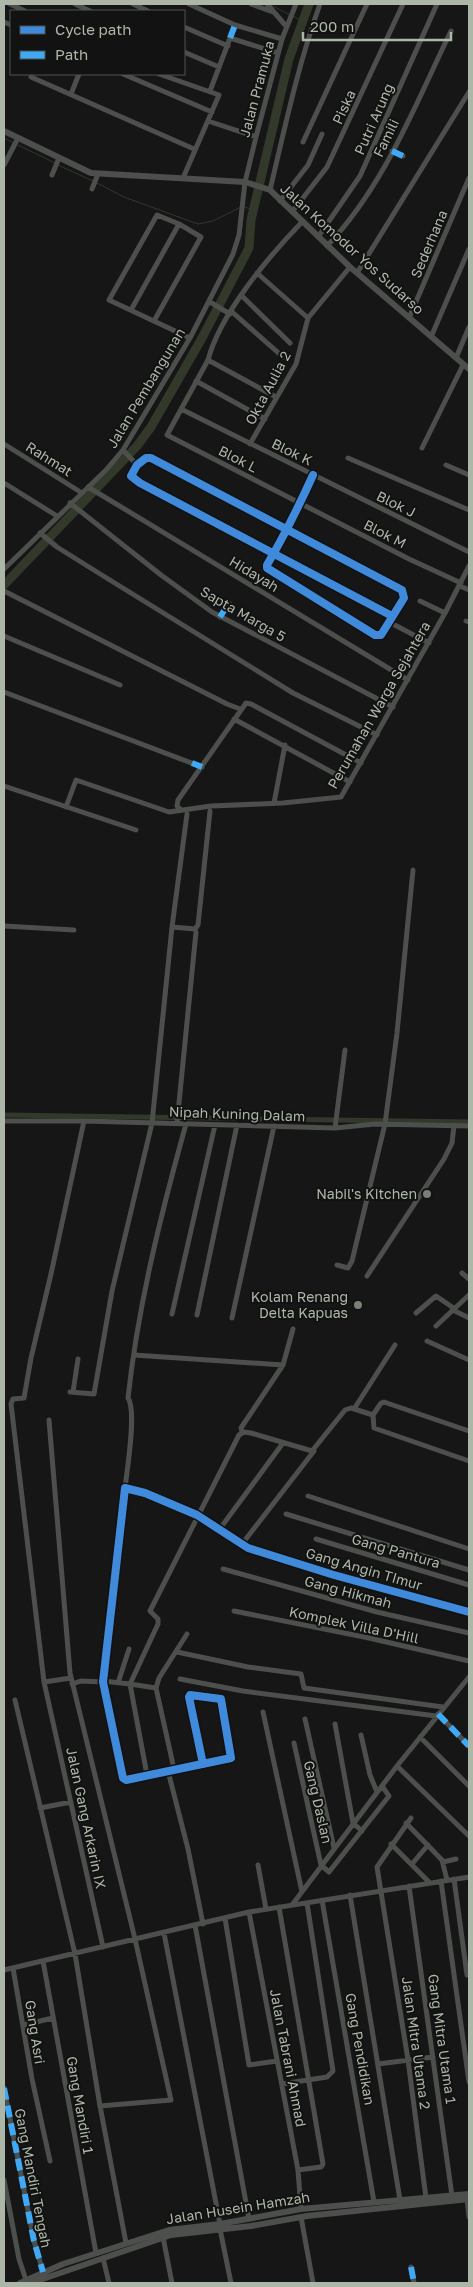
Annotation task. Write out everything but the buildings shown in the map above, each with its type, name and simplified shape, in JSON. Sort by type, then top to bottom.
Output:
[{"type":"street","points":[[10,4],[23,10]]},
{"type":"street","points":[[75,4],[87,10]]},
{"type":"street","points":[[133,4],[146,10]]},
{"type":"street","points":[[188,4],[235,25],[282,39]]},
{"type":"street","points":[[251,4],[273,11]]},
{"type":"street","points":[[267,4],[286,26]]},
{"type":"street","name":"Jalan Pramuka","points":[[245,182],[282,39],[296,4]]},
{"type":"street","points":[[268,189],[302,55],[320,4]]},
{"type":"street","points":[[304,142],[367,4]]},
{"type":"street","name":"Piska","points":[[292,212],[328,167],[403,4]]},
{"type":"street","name":"Putri Arung","points":[[318,237],[360,176],[437,4]]},
{"type":"street","points":[[210,91],[235,25]]},
{"type":"street","points":[[185,28],[228,46]]},
{"type":"street","name":"Famili","points":[[327,246],[349,223],[371,192],[451,31]]},
{"type":"street","points":[[230,38],[278,54]]},
{"type":"street","points":[[185,52],[219,68]]},
{"type":"street","points":[[71,94],[79,75]]},
{"type":"street","points":[[126,75],[212,112]]},
{"type":"street","points":[[162,75],[210,91],[219,96],[194,149],[183,178]]},
{"type":"street","points":[[31,77],[194,149]]},
{"type":"street","points":[[357,272],[469,92]]},
{"type":"street","points":[[208,121],[256,137]]},
{"type":"street","name":"Jalan Komodor Yos Sudarso","points":[[4,131],[17,140],[97,177],[183,178],[245,182],[268,189],[350,267],[466,367]]},
{"type":"street","points":[[280,201],[308,165],[322,134]]},
{"type":"street","points":[[4,165],[17,140]]},
{"type":"street","points":[[392,151],[403,156]]},
{"type":"street","points":[[52,175],[58,159]]},
{"type":"street","points":[[93,187],[97,177]]},
{"type":"street","name":"Sederhana","points":[[409,318],[469,178]]},
{"type":"street","name":"Jalan Pembangunan","points":[[4,569],[6,563],[42,535],[57,516],[90,488],[124,452],[190,338],[212,304],[233,254],[242,216],[245,182]]},
{"type":"street","points":[[154,321],[201,239],[200,235],[179,224],[156,216],[109,299],[154,321],[190,338]]},
{"type":"street","points":[[181,409],[208,360],[230,312],[257,273],[302,222]]},
{"type":"street","points":[[132,310],[179,224]]},
{"type":"street","points":[[431,337],[469,248]]},
{"type":"street","name":"Okta Aulia 2","points":[[250,444],[296,364],[308,318],[350,267]]},
{"type":"street","points":[[257,273],[308,318]]},
{"type":"street","points":[[242,296],[290,342]]},
{"type":"street","points":[[212,304],[230,312],[283,357]]},
{"type":"street","points":[[456,358],[469,327]]},
{"type":"street","points":[[208,360],[276,397]]},
{"type":"street","points":[[422,448],[466,367]]},
{"type":"street","points":[[196,381],[265,419]]},
{"type":"street","name":"Blok L","points":[[181,409],[167,434],[300,504]]},
{"type":"street","name":"Blok K","points":[[181,409],[313,475]]},
{"type":"street","name":"Rahmat","points":[[4,444],[82,493]]},
{"type":"street","points":[[124,452],[135,463]]},
{"type":"street","points":[[135,463],[151,458],[285,530],[402,590],[404,598],[381,636],[375,635],[269,569],[267,565],[285,530],[300,504],[313,475]]},
{"type":"street","points":[[348,458],[469,510]]},
{"type":"street","points":[[135,463],[132,476],[140,483],[392,616]]},
{"type":"street","points":[[446,465],[469,475]]},
{"type":"street","name":"Blok J","points":[[313,475],[469,552]]},
{"type":"street","points":[[4,483],[57,516]]},
{"type":"street","name":"Hidayah","points":[[90,488],[408,680]]},
{"type":"street","name":"Sapta Marga 5","points":[[72,504],[167,580],[220,617],[393,707]]},
{"type":"street","name":"Blok M","points":[[300,504],[469,590]]},
{"type":"street","points":[[42,535],[53,544],[293,693],[377,736]]},
{"type":"street","name":"Perumahan Warga Sejahtera","points":[[274,803],[338,799],[343,795],[446,613],[469,566]]},
{"type":"street","points":[[4,592],[240,709]]},
{"type":"street","points":[[420,601],[446,613]]},
{"type":"street","points":[[220,617],[229,603]]},
{"type":"street","points":[[389,622],[429,642]]},
{"type":"street","points":[[4,636],[120,685]]},
{"type":"street","points":[[4,692],[202,767]]},
{"type":"street","points":[[181,810],[177,806],[178,800],[244,704],[249,703],[361,763]]},
{"type":"street","points":[[234,719],[350,782]]},
{"type":"street","points":[[66,807],[76,780],[169,812],[211,806],[274,803],[285,745]]},
{"type":"street","points":[[4,786],[136,830]]},
{"type":"street","points":[[172,927],[195,929],[198,926],[210,811]]},
{"type":"street","points":[[78,1359],[71,1392],[94,1394],[112,1291],[152,1122],[172,927],[187,814]]},
{"type":"street","points":[[337,1265],[348,1268],[352,1261],[385,1122],[397,1033],[413,870]]},
{"type":"street","points":[[4,926],[74,930]]},
{"type":"street","points":[[177,1124],[196,932]]},
{"type":"street","points":[[335,1123],[345,1050]]},
{"type":"street","name":"Nipah Kuning Dalam","points":[[4,1121],[84,1120],[274,1126],[385,1122],[469,1126]]},
{"type":"street","name":"Jalan Gang Arkarin IX","points":[[84,1120],[52,1274],[31,1358],[25,1396],[13,1399],[12,1404],[44,1682],[103,1947]]},
{"type":"street","points":[[186,1124],[147,1280],[134,1355],[128,1398],[132,1403],[132,1418],[103,1682],[123,1778],[126,1780],[231,1758],[221,1699],[190,1695],[189,1697],[202,1764]]},
{"type":"street","points":[[172,1314],[215,1125]]},
{"type":"street","points":[[197,1315],[238,1125]]},
{"type":"street","points":[[232,1318],[274,1126]]},
{"type":"street","points":[[367,1276],[447,1154],[452,1143],[454,1126]]},
{"type":"street","points":[[462,1273],[469,1279]]},
{"type":"street","points":[[436,1326],[469,1295]]},
{"type":"street","points":[[416,1313],[436,1296],[454,1310],[469,1318]]},
{"type":"street","points":[[147,1775],[130,1684],[158,1624],[158,1618],[150,1611],[197,1515],[242,1432],[241,1428],[283,1365],[294,1329]]},
{"type":"street","points":[[427,1341],[469,1360]]},
{"type":"street","points":[[354,1409],[395,1345]]},
{"type":"street","points":[[134,1355],[283,1365]]},
{"type":"street","points":[[469,1431],[384,1402],[381,1403],[373,1415],[374,1428],[469,1461]]},
{"type":"street","points":[[242,1544],[345,1410],[354,1409],[373,1415]]},
{"type":"street","points":[[49,1420],[62,1601],[71,1681],[135,1939],[171,2100],[100,2106]]},
{"type":"street","points":[[242,1432],[257,1434],[314,1451]]},
{"type":"street","points":[[219,1530],[283,1443]]},
{"type":"street","name":"Gang Angin TImur","points":[[125,1488],[145,1493],[197,1515],[253,1550],[334,1575],[469,1612]]},
{"type":"street","points":[[308,1496],[469,1549]]},
{"type":"street","points":[[286,1514],[469,1570]]},
{"type":"street","name":"Gang Pantura","points":[[316,1539],[469,1584]]},
{"type":"street","name":"Gang Hikmah","points":[[223,1569],[377,1612],[469,1633]]},
{"type":"street","name":"Komplek Villa D'Hill","points":[[234,1611],[369,1638],[469,1661]]},
{"type":"street","points":[[174,1769],[156,1688],[159,1678],[187,1634]]},
{"type":"street","points":[[118,1683],[130,1649]]},
{"type":"street","points":[[177,1652],[248,1667],[301,1674],[304,1688],[443,1707]]},
{"type":"street","points":[[292,1905],[397,1766],[469,1677]]},
{"type":"street","points":[[180,1679],[243,1692],[437,1715],[469,1746]]},
{"type":"street","points":[[44,1682],[103,1682],[156,1688]]},
{"type":"street","points":[[15,1700],[74,1954],[126,2243]]},
{"type":"street","points":[[263,1712],[302,1892]]},
{"type":"street","points":[[305,1719],[334,1848]]},
{"type":"street","points":[[334,1724],[353,1823],[362,1831]]},
{"type":"street","points":[[361,1735],[370,1775],[377,1792]]},
{"type":"street","points":[[420,1737],[469,1786]]},
{"type":"street","name":"Gang Daslan","points":[[294,1743],[321,1865]]},
{"type":"street","points":[[397,1766],[469,1836]]},
{"type":"street","points":[[168,1771],[188,1849],[203,1924]]},
{"type":"street","points":[[321,1865],[331,1872],[389,1796],[382,1786]]},
{"type":"street","points":[[40,1808],[71,1802]]},
{"type":"street","name":"Jalan Mitra Utama 2","points":[[411,1818],[377,1866],[408,2060],[426,2198]]},
{"type":"street","points":[[406,1824],[443,1862],[469,2082]]},
{"type":"street","points":[[339,1841],[348,1849]]},
{"type":"street","points":[[391,1844],[430,1883]]},
{"type":"street","points":[[412,1864],[428,1845]]},
{"type":"street","points":[[443,1862],[456,1859]]},
{"type":"street","points":[[258,1865],[266,1909]]},
{"type":"street","points":[[4,1970],[249,1912],[469,1877]]},
{"type":"street","points":[[454,1879],[467,1975]]},
{"type":"street","name":"Gang Mitra Utama 1","points":[[409,1886],[452,2196]]},
{"type":"street","points":[[350,1895],[400,2200]]},
{"type":"street","name":"Gang Pendidikan","points":[[322,1900],[374,2202]]},
{"type":"street","points":[[282,2084],[329,2077],[334,2067],[307,1903]]},
{"type":"street","points":[[279,1907],[323,2164],[322,2167],[298,2170]]},
{"type":"street","name":"Jalan Tabrani Ahmad","points":[[249,1912],[298,2170],[300,2209]]},
{"type":"street","points":[[225,1918],[249,2065],[278,2061]]},
{"type":"street","points":[[195,1926],[249,2219]]},
{"type":"street","points":[[164,1933],[231,2283]]},
{"type":"street","name":"Gang Mandiri 1","points":[[44,1961],[96,2253]]},
{"type":"street","name":"Gang Asri","points":[[13,1968],[36,2098],[50,2161]]},
{"type":"street","points":[[23,2025],[53,2018]]},
{"type":"street","points":[[378,2064],[433,2057]]},
{"type":"street","name":"Gang Mandiri Tengah","points":[[4,2088],[34,2241],[43,2272]]},
{"type":"street","points":[[4,2180],[26,2282]]},
{"type":"street","name":"Jalan Husein Hamzah","points":[[26,2282],[103,2258],[126,2243],[170,2230],[220,2227],[300,2209],[374,2202],[389,2204],[400,2200],[452,2196],[469,2198]]},
{"type":"street","points":[[469,2198],[469,2216]]},
{"type":"street","name":"Jalan Husein Hamzah","points":[[26,2282],[43,2272],[96,2253],[162,2237],[220,2227],[389,2204],[469,2198]]},
{"type":"street","points":[[301,2217],[313,2283]]},
{"type":"street","points":[[162,2237],[172,2283]]},
{"type":"street","points":[[103,2258],[109,2283]]},
{"type":"street","points":[[411,2267],[414,2283]]},
{"type":"waterway","points":[[4,585],[137,446],[151,427],[202,338],[249,248],[251,220],[289,59],[309,4]]},
{"type":"waterway","points":[[271,5],[290,15]]},
{"type":"waterway","points":[[293,16],[303,22]]},
{"type":"waterway","points":[[4,138],[14,143]]},
{"type":"waterway","points":[[18,145],[55,163]]},
{"type":"waterway","points":[[58,165],[93,181]]},
{"type":"waterway","points":[[97,183],[124,197],[198,224],[213,221],[241,207]]},
{"type":"waterway","points":[[245,207],[253,210]]},
{"type":"waterway","points":[[4,1115],[469,1122]]},
{"type":"marked path","points":[[230,38],[235,25]]},
{"type":"marked path","points":[[392,151],[403,156]]},
{"type":"marked path","points":[[220,617],[229,603]]},
{"type":"marked path","points":[[192,763],[202,767]]},
{"type":"marked path","points":[[438,1714],[469,1746]]},
{"type":"marked path","points":[[4,2088],[34,2241],[43,2272]]},
{"type":"marked path","points":[[411,2267],[414,2283]]},
{"type":"cycle path","points":[[313,475],[291,521],[285,532],[279,543],[273,554],[267,565],[267,568],[375,635],[381,635],[404,598],[402,590],[151,458],[146,458],[137,465],[131,476],[140,483],[392,616]]},
{"type":"cycle path","points":[[203,1764],[189,1697],[190,1695],[221,1699],[231,1758],[126,1780],[123,1778],[103,1682],[125,1488],[145,1493],[197,1515],[248,1548],[334,1575],[469,1612]]},
{"type":"place","name":"Nabil's Kitchen","points":[[427,1194]]},
{"type":"place","name":"Kolam Renang Delta Kapuas","points":[[358,1305]]}]
